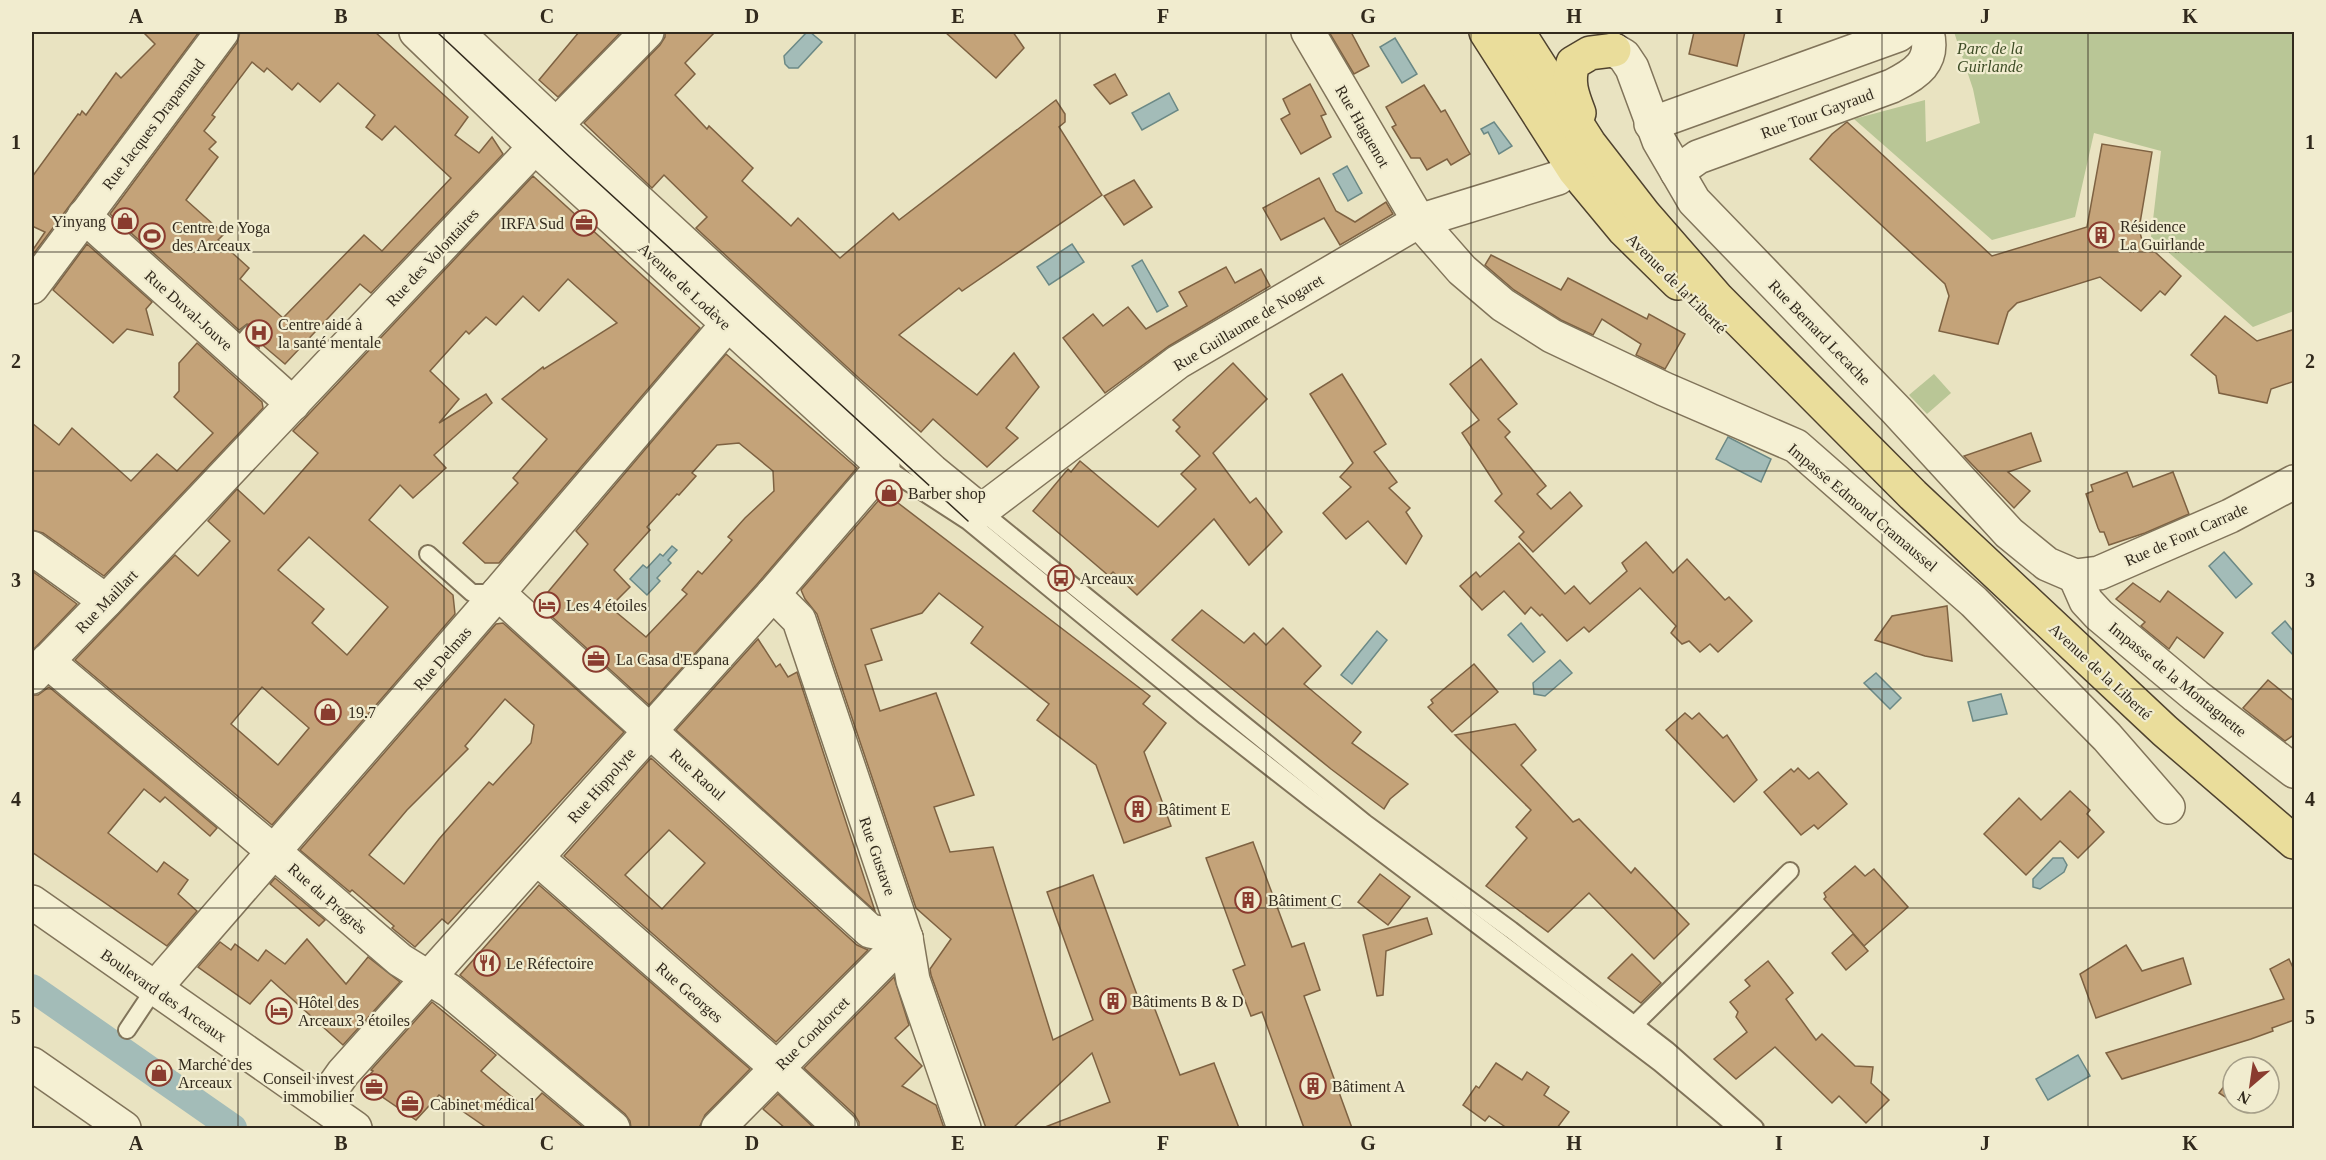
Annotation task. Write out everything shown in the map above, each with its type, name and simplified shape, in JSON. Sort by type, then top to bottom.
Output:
[{"type":"main road","name":"Avenue de la Liberté","points":[[1486,32],[1575,171],[1624,230],[1741,346],[1913,495]]},
{"type":"main road","name":"Avenue de la Liberté","points":[[1518,32],[1589,143],[1644,214],[1718,298],[1913,495],[2165,731],[2295,842]]},
{"type":"main road","points":[[1575,32],[1614,50]]},
{"type":"main road","points":[[1589,143],[1570,88],[1569,76],[1573,63],[1590,53],[1614,50]]},
{"type":"street","name":"Rue Jacques Draparnaud","points":[[32,287],[222,32]]},
{"type":"street","name":"Avenue de Lodève","points":[[416,32],[545,136],[727,325],[882,466]]},
{"type":"street","points":[[457,32],[545,136],[932,471],[975,516]]},
{"type":"street","name":"Rue des Volontaires","points":[[180,524],[545,136],[646,32]]},
{"type":"street","name":"Rue Haguenot","points":[[1308,32],[1419,221]]},
{"type":"street","points":[[1651,124],[1902,32]]},
{"type":"street","name":"Rue Tour Gayraud","points":[[1677,172],[1698,157],[1892,86],[1917,73],[1928,55],[1927,32]]},
{"type":"street","name":"Rue Bernard Lecache","points":[[1614,50],[1624,56],[1632,68],[1651,124],[1694,201],[1897,411],[2009,533],[2047,564],[2075,576]]},
{"type":"street","name":"Rue Guillaume de Nogaret","points":[[975,516],[1178,362],[1419,221],[1558,178]]},
{"type":"street","name":"Rue Duval-Jouve","points":[[84,216],[243,343],[293,404]]},
{"type":"street","name":"Impasse Edmond Cramaussel","points":[[1419,221],[1462,270],[1503,305],[1552,336],[1664,389],[1796,446],[1974,602],[2106,737],[2168,807]]},
{"type":"street","name":"Rue Delmas","points":[[155,988],[727,325]]},
{"type":"street","name":"Rue Hippolyte","points":[[321,1104],[343,1073],[773,594],[882,466]]},
{"type":"street","name":"Rue de Font Carrade","points":[[2075,576],[2099,573],[2230,516],[2295,482]]},
{"type":"street","name":"Rue Maillart","points":[[39,669],[180,524]]},
{"type":"street","points":[[32,548],[106,601]]},
{"type":"street","name":"Impasse de la Montagnette","points":[[2075,576],[2086,601],[2099,615],[2196,696],[2295,771]]},
{"type":"street","name":"Rue Raoul","points":[[498,593],[870,931],[906,938]]},
{"type":"street","name":"Rue Gustave","points":[[773,594],[799,620],[906,938],[913,980],[964,1128]]},
{"type":"street","name":"Rue du Progrès","points":[[39,669],[273,851],[400,960],[450,991],[613,1128]]},
{"type":"street","name":"Rue Georges","points":[[537,858],[777,1068],[841,1128]]},
{"type":"street","name":"Boulevard des Arceaux","points":[[32,902],[355,1128]]},
{"type":"street","name":"Rue Condorcet","points":[[718,1128],[906,938]]},
{"type":"street","points":[[32,1064],[124,1128]]},
{"type":"lane","name":"Avenue de Lodève","points":[[882,466],[975,516],[1365,823],[1511,930],[1629,1030]]},
{"type":"lane","points":[[428,554],[472,593],[498,593]]},
{"type":"lane","points":[[1629,1030],[1790,871]]},
{"type":"lane","points":[[127,1030],[155,988]]},
{"type":"lane","points":[[1629,1030],[1738,1128]]},
{"type":"lane","points":[[1629,1030],[1667,1050],[1755,1128]]},
{"type":"green space","name":"Parc de la Guirlande","points":[[1954,32],[2294,32],[2294,311],[2253,327],[2151,237],[2161,151],[2094,133],[2075,217],[1992,240],[1854,119],[1925,100],[1926,142],[1980,123],[1973,89]]},
{"type":"green space","points":[[1934,374],[1951,393],[1927,414],[1909,395]]},
{"type":"water","points":[[807,32],[822,42],[798,68],[789,68],[785,64],[784,56]]},
{"type":"water","points":[[1395,38],[1417,74],[1402,83],[1380,47]]},
{"type":"water","points":[[1169,93],[1178,110],[1142,130],[1132,113]]},
{"type":"water","points":[[1494,122],[1512,146],[1499,154],[1488,132],[1484,134],[1481,129]]},
{"type":"water","points":[[1347,166],[1362,193],[1348,201],[1333,174]]},
{"type":"water","points":[[1072,244],[1084,262],[1049,285],[1037,267]]},
{"type":"water","points":[[1142,260],[1168,306],[1157,312],[1132,266]]},
{"type":"water","points":[[1728,437],[1771,459],[1761,482],[1716,459]]},
{"type":"water","points":[[672,546],[677,550],[668,560],[671,563],[657,578],[660,581],[647,595],[630,579],[643,565],[647,568],[660,554],[663,556]]},
{"type":"water","points":[[2224,552],[2252,584],[2236,598],[2209,566]]},
{"type":"water","points":[[2285,621],[2294,632],[2294,656],[2272,633]]},
{"type":"water","points":[[1521,623],[1545,652],[1533,662],[1508,635]]},
{"type":"water","points":[[1377,631],[1387,640],[1352,684],[1341,675]]},
{"type":"water","points":[[1560,660],[1572,673],[1545,696],[1534,694],[1533,683]]},
{"type":"water","points":[[1876,673],[1901,698],[1890,709],[1864,683]]},
{"type":"water","points":[[2001,694],[2007,714],[1973,721],[1968,702]]},
{"type":"water","points":[[2053,858],[2063,858],[2067,865],[2064,872],[2040,889],[2033,887],[2033,879]]},
{"type":"water","points":[[2078,1055],[2090,1076],[2048,1100],[2036,1079]]},
{"type":"building","points":[[143,32],[199,32],[32,256],[32,251],[45,232],[32,226],[32,177],[78,114],[80,115],[82,111],[86,115],[116,73],[121,78],[155,44]]},
{"type":"building","points":[[240,32],[375,32],[468,117],[455,135],[479,153],[492,137],[503,154],[371,293],[360,284],[285,364],[259,342],[259,348],[255,345],[260,335],[257,326],[247,324],[239,330],[110,214],[237,43]],"holes":[[[252,62],[264,72],[267,68],[292,90],[298,83],[320,102],[338,83],[375,115],[366,127],[382,140],[395,126],[451,178],[382,251],[364,235],[283,318],[240,279],[249,268],[218,240],[224,234],[186,200],[218,157],[209,149],[216,142],[204,131],[215,117],[212,115]]]},
{"type":"building","points":[[579,32],[621,32],[558,97],[539,80]]},
{"type":"building","points":[[665,32],[715,32],[685,63],[695,74],[675,95],[707,129],[709,126],[753,168],[742,181],[791,226],[798,218],[840,258],[893,213],[899,220],[1056,100],[1065,114],[1065,122],[1059,127],[1102,195],[962,291],[959,288],[899,335],[977,395],[1014,353],[1039,387],[1006,428],[1018,438],[987,467],[933,419],[921,432],[696,228],[707,217],[664,175],[652,188],[584,123],[660,45]]},
{"type":"building","points":[[945,32],[1013,32],[1024,48],[996,78]]},
{"type":"building","points":[[1329,32],[1351,32],[1369,66],[1354,74]]},
{"type":"building","points":[[1694,32],[1745,32],[1737,66],[1689,54]]},
{"type":"building","points":[[1115,74],[1127,95],[1110,104],[1094,85]]},
{"type":"building","points":[[1310,84],[1326,114],[1321,116],[1331,137],[1301,154],[1281,119],[1290,114],[1283,99]]},
{"type":"building","points":[[1424,85],[1441,112],[1445,110],[1470,154],[1451,165],[1447,159],[1427,170],[1420,158],[1411,158],[1392,127],[1396,125],[1386,107]]},
{"type":"building","name":"Résidence La Guirlande","points":[[1847,122],[1992,256],[2087,227],[2102,144],[2152,152],[2139,229],[2142,240],[2181,276],[2165,295],[2160,291],[2141,311],[2100,277],[2017,303],[2008,312],[1998,344],[1939,331],[1949,296],[1945,284],[1810,159],[1832,134]]},
{"type":"building","points":[[533,176],[700,328],[499,563],[485,563],[463,543],[518,483],[513,478],[547,439],[502,399],[543,367],[544,369],[617,323],[568,279],[539,311],[523,296],[496,325],[486,317],[469,334],[466,331],[430,371],[459,399],[439,423],[486,394],[492,403],[434,455],[446,468],[413,498],[400,485],[369,520],[453,595],[455,614],[272,825],[75,660],[175,555],[198,576],[230,541],[208,521],[237,489],[264,514],[318,453],[293,431]],"holes":[[[309,537],[388,607],[347,655],[312,623],[324,609],[278,570]],[[262,687],[309,728],[278,765],[231,724]]]},
{"type":"building","points":[[1319,178],[1336,211],[1355,222],[1386,202],[1393,214],[1340,245],[1324,218],[1281,240],[1263,208]]},
{"type":"building","points":[[1134,180],[1152,207],[1124,225],[1104,196]]},
{"type":"building","points":[[87,244],[152,302],[146,309],[153,335],[127,329],[113,343],[53,290]]},
{"type":"building","points":[[1491,255],[1561,290],[1568,278],[1647,319],[1649,314],[1685,334],[1665,369],[1636,355],[1641,344],[1602,319],[1593,335],[1561,320],[1514,290],[1485,265]]},
{"type":"building","points":[[1226,267],[1235,283],[1261,269],[1270,286],[1169,346],[1105,393],[1063,338],[1093,314],[1103,326],[1128,307],[1146,329],[1187,306],[1179,292]]},
{"type":"building","points":[[2225,316],[2257,341],[2295,329],[2295,381],[2271,389],[2267,403],[2219,393],[2216,376],[2191,355]]},
{"type":"building","points":[[197,343],[262,402],[263,408],[104,576],[43,533],[32,530],[32,423],[59,445],[72,428],[131,481],[157,454],[177,471],[213,433],[174,397],[179,391],[179,363]]},
{"type":"building","points":[[726,354],[857,468],[649,705],[538,604],[588,544],[576,531]],"holes":[[[739,443],[773,471],[774,491],[728,537],[732,540],[702,574],[698,571],[682,590],[687,594],[646,637],[610,607],[630,587],[614,570],[650,530],[647,527],[696,476],[692,473],[717,445]]]},
{"type":"building","points":[[1481,359],[1517,404],[1498,419],[1510,432],[1505,437],[1546,486],[1537,494],[1551,509],[1570,492],[1582,506],[1533,552],[1519,537],[1524,532],[1495,501],[1502,494],[1462,433],[1479,420],[1450,384]]},
{"type":"building","points":[[1233,363],[1267,399],[1213,453],[1250,503],[1256,498],[1282,532],[1249,565],[1214,519],[1137,595],[1113,572],[1109,576],[1033,511],[1068,469],[1071,472],[1080,461],[1158,527],[1196,489],[1181,474],[1200,456],[1176,431],[1180,427],[1173,420]]},
{"type":"building","points":[[1342,374],[1386,444],[1374,452],[1397,482],[1389,488],[1410,508],[1406,512],[1422,536],[1406,564],[1368,521],[1346,539],[1323,513],[1351,487],[1340,477],[1353,463],[1310,394]]},
{"type":"building","points":[[2031,433],[2041,461],[2008,472],[2030,491],[2014,508],[1964,456]]},
{"type":"building","points":[[2127,472],[2133,487],[2173,472],[2189,514],[2145,533],[2109,545],[2104,532],[2100,532],[2098,528],[2086,494],[2093,491],[2091,485]]},
{"type":"building","points":[[885,493],[1150,696],[1143,704],[1166,723],[1144,752],[1171,826],[1124,843],[1096,765],[1037,720],[1049,704],[971,643],[983,627],[939,593],[922,613],[871,629],[882,660],[865,665],[880,711],[936,693],[974,795],[934,807],[950,852],[993,847],[1053,1040],[1093,1020],[1047,892],[1093,875],[1140,1003],[1151,999],[1180,1075],[1214,1063],[1239,1128],[1046,1128],[1110,1102],[1092,1053],[1013,1128],[986,1128],[931,975],[930,969],[951,939],[916,908],[817,614],[801,590]]},
{"type":"building","points":[[1646,542],[1673,573],[1687,559],[1725,600],[1729,597],[1752,621],[1718,652],[1710,644],[1700,652],[1689,641],[1682,644],[1671,633],[1676,626],[1640,588],[1589,632],[1584,627],[1567,641],[1542,614],[1540,616],[1531,607],[1525,614],[1504,591],[1482,610],[1460,586],[1476,572],[1480,577],[1519,543],[1565,594],[1574,586],[1590,604],[1627,571],[1622,563]]},
{"type":"building","points":[[32,571],[77,604],[32,651]]},
{"type":"building","points":[[2133,583],[2160,602],[2168,591],[2223,633],[2204,658],[2177,637],[2169,649],[2141,626],[2145,622],[2116,599]]},
{"type":"building","points":[[1947,606],[1952,661],[1925,656],[1875,640],[1892,616]]},
{"type":"building","points":[[1202,610],[1244,643],[1254,633],[1266,645],[1283,628],[1321,666],[1304,684],[1361,732],[1352,743],[1408,784],[1390,799],[1384,809],[1172,640]]},
{"type":"building","points":[[503,623],[624,732],[448,924],[442,919],[415,947],[352,890],[350,892],[300,850],[496,624]],"holes":[[[505,699],[534,725],[531,743],[493,785],[489,782],[439,839],[404,884],[369,855],[407,810],[468,749],[465,746]]]},
{"type":"building","points":[[758,639],[776,667],[780,664],[788,677],[797,672],[875,911],[676,730]]},
{"type":"building","points":[[1474,664],[1498,692],[1452,732],[1428,707],[1433,703],[1431,700]]},
{"type":"building","points":[[2268,680],[2295,702],[2295,734],[2285,741],[2243,708]]},
{"type":"building","points":[[49,687],[217,828],[210,836],[165,797],[160,802],[144,789],[108,833],[157,872],[164,862],[188,880],[178,894],[197,911],[167,946],[32,852],[32,695],[38,695]]},
{"type":"building","points":[[1685,713],[1692,719],[1699,713],[1723,738],[1727,735],[1757,780],[1734,802],[1666,730]]},
{"type":"building","points":[[1515,724],[1536,750],[1521,765],[1573,822],[1579,819],[1631,873],[1635,868],[1689,924],[1654,959],[1589,893],[1548,932],[1486,886],[1527,838],[1516,827],[1531,810],[1455,735]]},
{"type":"building","points":[[651,758],[857,945],[868,950],[776,1042],[564,856]],"holes":[[[669,830],[705,863],[662,909],[625,875]]]},
{"type":"building","points":[[1798,768],[1809,779],[1818,772],[1847,804],[1818,829],[1814,825],[1801,835],[1764,792],[1791,769],[1794,772]]},
{"type":"building","points":[[2070,791],[2090,810],[2087,814],[2104,832],[2078,858],[2060,841],[2026,875],[1984,834],[2019,798],[2041,820]]},
{"type":"building","name":"Bâtiment C","points":[[1253,842],[1292,947],[1304,943],[1320,990],[1304,996],[1352,1128],[1304,1128],[1262,1012],[1251,1016],[1233,970],[1245,965],[1206,858]]},
{"type":"building","points":[[1855,866],[1865,876],[1874,869],[1908,907],[1864,946],[1824,899],[1826,897],[1824,893]]},
{"type":"building","points":[[1380,874],[1410,897],[1388,925],[1358,902]]},
{"type":"building","points":[[275,878],[325,920],[319,926],[270,884]]},
{"type":"building","points":[[539,885],[750,1069],[705,1115],[699,1128],[631,1128],[630,1121],[625,1114],[460,975]]},
{"type":"building","points":[[1427,918],[1432,934],[1386,951],[1383,995],[1377,996],[1363,935]]},
{"type":"building","points":[[1853,934],[1868,951],[1846,970],[1832,953]]},
{"type":"building","points":[[307,939],[346,984],[368,957],[400,982],[343,1045],[271,980],[250,1004],[198,967],[220,942],[231,950],[235,944],[258,961],[266,950],[285,964]]},
{"type":"building","points":[[2126,945],[2142,971],[2183,958],[2191,984],[2096,1018],[2080,974]]},
{"type":"building","points":[[1632,954],[1661,983],[1641,1003],[1608,978]]},
{"type":"building","points":[[2289,959],[2295,972],[2295,1021],[2272,1028],[2273,1031],[2251,1039],[2122,1079],[2106,1053],[2284,999],[2270,969]]},
{"type":"building","points":[[1768,961],[1793,993],[1786,999],[1816,1040],[1822,1034],[1855,1066],[1873,1067],[1871,1083],[1889,1100],[1866,1123],[1839,1096],[1832,1103],[1775,1047],[1736,1079],[1714,1059],[1747,1032],[1736,1017],[1738,1012],[1730,1002],[1750,986],[1745,980]]},
{"type":"building","points":[[894,977],[909,1025],[895,1038],[922,1066],[902,1086],[936,1105],[944,1128],[859,1128],[859,1122],[854,1114],[804,1068]]},
{"type":"building","points":[[432,1002],[496,1055],[481,1071],[501,1088],[527,1109],[542,1093],[584,1128],[487,1128],[439,1095],[416,1120],[362,1083]]},
{"type":"building","points":[[1496,1063],[1522,1080],[1527,1072],[1549,1087],[1544,1095],[1569,1112],[1557,1128],[1507,1128],[1489,1116],[1485,1121],[1463,1105],[1476,1086],[1479,1088]]},
{"type":"building","points":[[778,1094],[814,1128],[785,1128],[763,1109]]},
{"type":"waterway","points":[[32,988],[233,1128]]},
{"type":"tram line","points":[[437,32],[570,157],[968,521]]},
{"type":"place","name":"Yinyang","points":[[125,221]]},
{"type":"place","name":"IRFA Sud","points":[[584,223]]},
{"type":"place","name":"Résidence La Guirlande","points":[[2101,235]]},
{"type":"place","name":"Centre de Yoga des Arceaux","points":[[152,236]]},
{"type":"place","name":"Centre aide à la santé mentale","points":[[259,333]]},
{"type":"place","name":"Barber shop","points":[[889,493]]},
{"type":"place","name":"Arceaux","points":[[1061,578]]},
{"type":"place","name":"Les 4 étoiles","points":[[547,605]]},
{"type":"place","name":"La Casa d'Espana","points":[[596,659]]},
{"type":"place","name":"19.7","points":[[328,712]]},
{"type":"place","name":"Bâtiment E","points":[[1138,809]]},
{"type":"place","name":"Bâtiment C","points":[[1248,900]]},
{"type":"place","name":"Le Réfectoire","points":[[487,963]]},
{"type":"place","name":"Bâtiments B & D","points":[[1113,1001]]},
{"type":"place","name":"Hôtel des Arceaux 3 étoiles","points":[[279,1011]]},
{"type":"place","name":"Marché des Arceaux","points":[[159,1073]]},
{"type":"place","name":"Bâtiment A","points":[[1313,1086]]},
{"type":"place","name":"Conseil invest immobilier","points":[[374,1087]]},
{"type":"place","name":"Cabinet médical","points":[[410,1104]]}]
